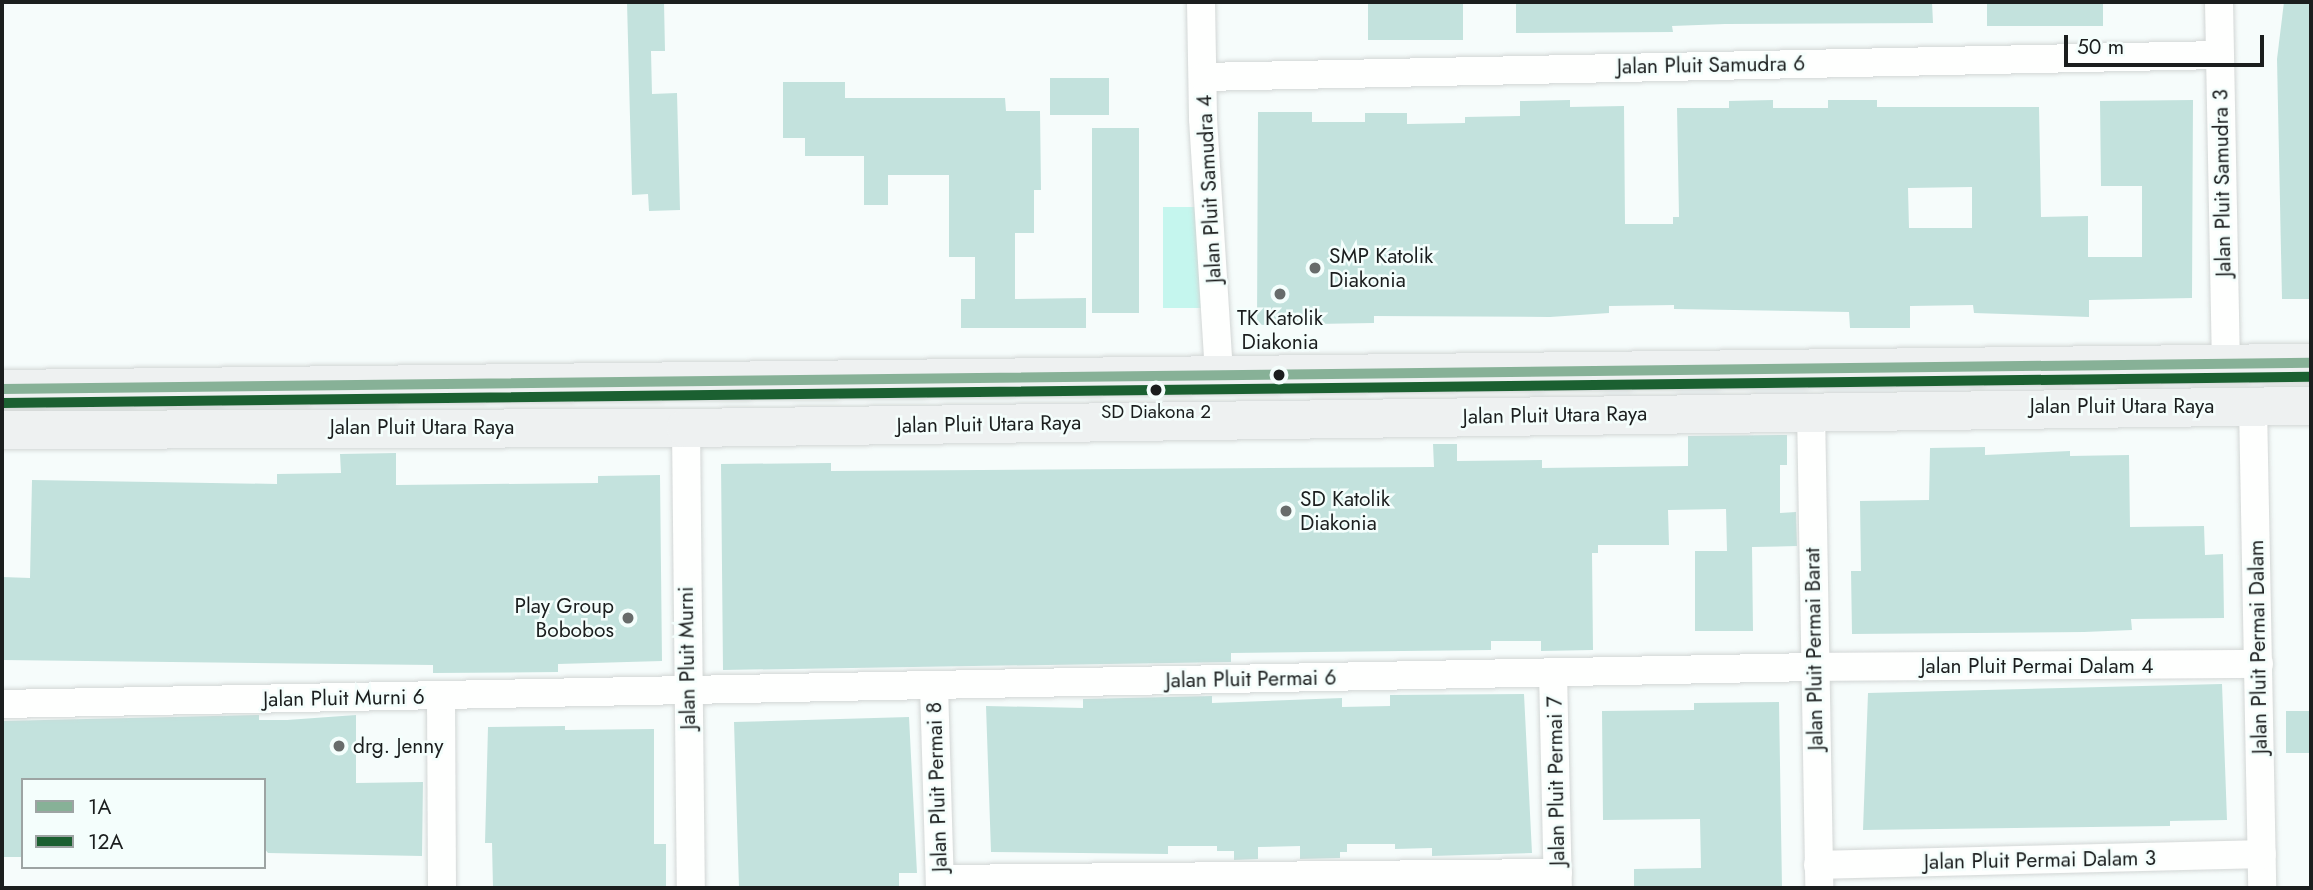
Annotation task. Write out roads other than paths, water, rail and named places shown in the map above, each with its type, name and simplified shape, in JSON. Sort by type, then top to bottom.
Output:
[{"type":"street","name":"Jalan Pluit Samudra 4","points":[[1201,2],[1219,376]]},
{"type":"street","name":"Jalan Pluit Samudra 3","points":[[2219,2],[2226,364]]},
{"type":"street","name":"Jalan Pluit Samudra 6","points":[[1203,77],[2219,55]]},
{"type":"street","name":"Jalan Pluit Utara Raya","points":[[2,389],[297,382],[706,383],[1970,364],[2311,363]]},
{"type":"street","points":[[1969,407],[1970,364]]},
{"type":"street","points":[[296,427],[297,382]]},
{"type":"street","points":[[696,428],[706,383]]},
{"type":"street","name":"Jalan Pluit Permai Dalam","points":[[2253,406],[2262,888]]},
{"type":"street","name":"Jalan Pluit Utara Raya","points":[[2,429],[696,428],[1969,407],[2311,406]]},
{"type":"street","name":"Jalan Pluit Permai Barat","points":[[1811,410],[1819,877]]},
{"type":"street","name":"Jalan Pluit Murni","points":[[691,888],[687,692],[696,428]]},
{"type":"street","name":"Jalan Pluit Permai Dalam 4","points":[[1816,667],[2259,664]]},
{"type":"street","name":"Jalan Pluit Permai 6","points":[[687,692],[1816,667]]},
{"type":"street","name":"Jalan Pluit Permai 7","points":[[1553,673],[1558,881]]},
{"type":"street","name":"Jalan Pluit Permai 8","points":[[934,686],[940,884]]},
{"type":"street","name":"Jalan Pluit Murni 6","points":[[2,704],[687,692]]},
{"type":"street","points":[[441,696],[442,888]]},
{"type":"street","name":"Jalan Pluit Permai Dalam 3","points":[[1819,877],[2262,854]]},
{"type":"street","points":[[940,884],[1558,881]]},
{"type":"place","name":"SMP Katolik Diakonia","points":[[1315,268]]},
{"type":"place","name":"TK Katolik Diakonia","points":[[1280,294]]},
{"type":"place","name":"SD Diakona 2","points":[[1156,390]]},
{"type":"place","name":"SD Katolik Diakonia","points":[[1286,511]]},
{"type":"place","name":"Play Group Bobobos","points":[[628,618]]},
{"type":"place","name":"drg. Jenny","points":[[339,746]]}]
